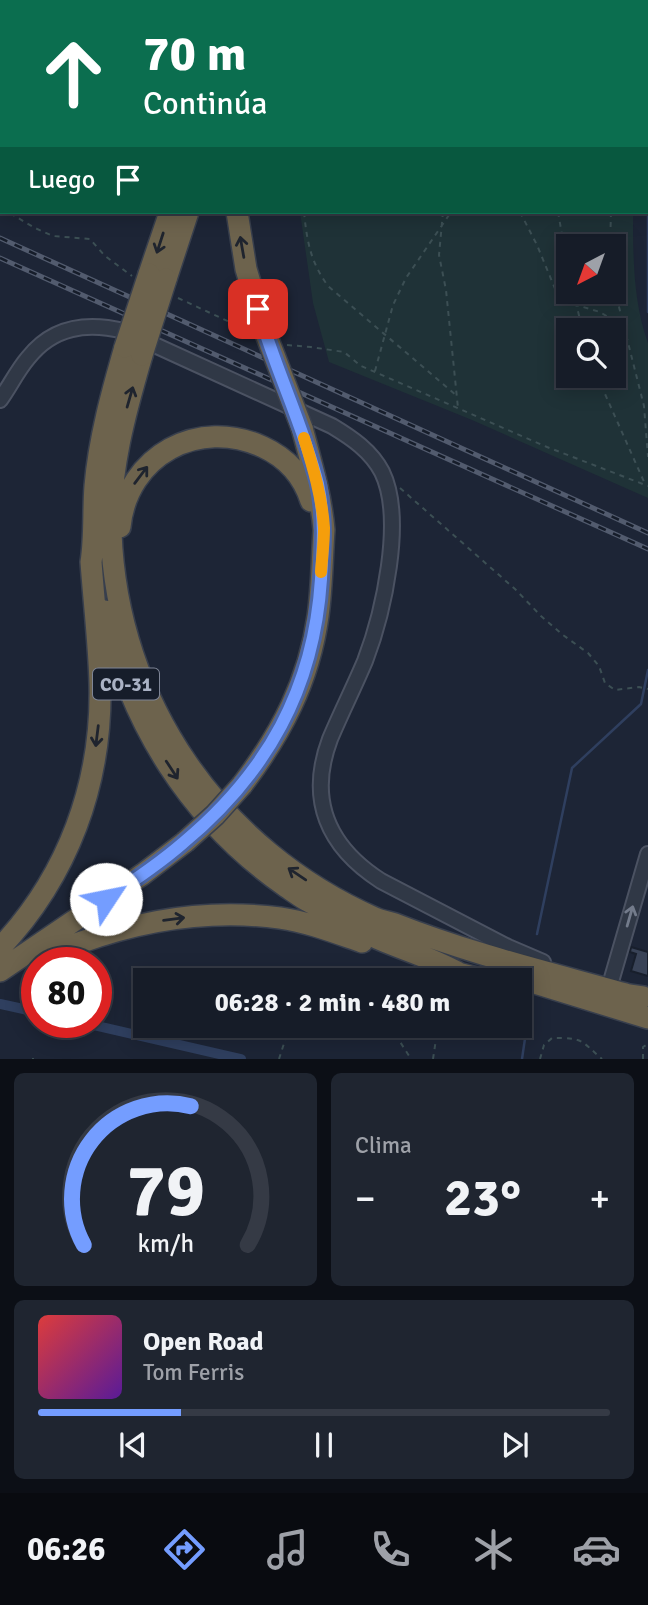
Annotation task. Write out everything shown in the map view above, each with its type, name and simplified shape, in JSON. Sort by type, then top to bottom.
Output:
[{"type":"highway","name":"CO-31","points":[[170,214],[156,281],[134,351],[116,456],[111,519],[113,561],[122,617],[149,698],[171,738],[215,802],[244,831],[274,858],[336,898],[421,941],[543,980],[647,1006]]},
{"type":"highway","name":"CO-31","points":[[156,281],[187,214]]},
{"type":"highway","points":[[1,968],[143,874],[185,842],[215,814],[242,785],[279,732],[305,672],[318,616],[324,530],[318,486],[302,428],[257,330],[237,214]]},
{"type":"highway","name":"CO-31","points":[[134,351],[112,393],[103,434],[95,484],[94,546],[108,625],[122,674],[154,743],[199,807],[223,834],[283,884],[307,901],[351,925],[451,968]]},
{"type":"highway","points":[[113,561],[119,542],[121,516],[137,478],[155,459],[176,445],[212,436],[231,436],[250,441],[286,461],[299,475],[311,500],[322,558]]},
{"type":"highway","points":[[1,968],[17,930],[61,863],[86,801],[97,738],[100,685],[91,562],[94,546]]},
{"type":"highway","points":[[70,947],[160,920],[242,914],[282,918],[316,927],[441,968]]},
{"type":"highway","points":[[336,915],[405,944],[647,1006]]},
{"type":"highway","points":[[1,968],[21,965]]},
{"type":"highway","points":[[532,994],[648,1029]]},
{"type":"street","points":[[0,400],[29,356],[52,337],[79,327],[108,327],[124,331],[332,426],[363,447],[375,460],[386,481],[392,519],[391,541],[375,632],[324,759],[321,791],[324,810],[338,843],[364,870],[393,887],[524,955],[597,978],[612,978],[647,1006]]},
{"type":"street","points":[[612,978],[648,854]]},
{"type":"path","points":[[13,214],[53,236],[90,239],[127,274],[156,281],[257,330]]},
{"type":"path","points":[[304,214],[308,246],[317,271],[328,286],[457,396]]},
{"type":"path","points":[[443,214],[439,255],[446,290],[458,408]]},
{"type":"path","points":[[375,372],[393,305],[406,278],[450,214]]},
{"type":"path","points":[[521,214],[556,291]]},
{"type":"path","points":[[558,214],[562,234]]},
{"type":"path","points":[[610,234],[611,214]]},
{"type":"path","points":[[575,304],[610,318]]},
{"type":"path","points":[[575,304],[579,318]]},
{"type":"path","points":[[626,336],[643,406],[648,457]]},
{"type":"path","points":[[282,345],[311,346],[344,352],[361,366],[547,447],[646,485]]},
{"type":"path","points":[[602,388],[646,485]]},
{"type":"path","points":[[401,488],[515,589],[541,616],[588,653],[599,666],[605,683],[615,690],[639,687],[648,689]]},
{"type":"path","points":[[279,1059],[286,1038]]},
{"type":"path","points":[[398,1038],[411,1059]]},
{"type":"path","points":[[433,1059],[436,1038]]},
{"type":"path","points":[[540,1059],[544,1045],[552,1038],[572,1038],[586,1042],[603,1059]]},
{"type":"path","points":[[643,1059],[643,1046],[648,1044]]},
{"type":"green space","points":[[300,214],[633,214],[637,295],[648,343],[648,498],[472,420],[329,362],[313,303]]},
{"type":"building","points":[[631,947],[648,952],[648,976],[631,971],[636,954],[630,952]]},
{"type":"waterway","points":[[648,214],[648,312]]},
{"type":"waterway","points":[[537,934],[572,768],[641,704],[648,670]]},
{"type":"waterway","points":[[0,1004],[21,1009]]},
{"type":"waterway","points":[[112,1029],[241,1059]]},
{"type":"waterway","points":[[522,1059],[525,1038]]},
{"type":"railway","points":[[0,238],[648,533]]},
{"type":"railway","points":[[0,258],[648,549]]},
{"type":"slow traffic","points":[[304,438],[318,486],[323,517],[321,572]]},
{"type":"route","points":[[106,899],[185,842],[242,785],[279,732],[305,672],[313,641],[318,616],[324,530],[318,486],[302,428],[258,309]]}]
